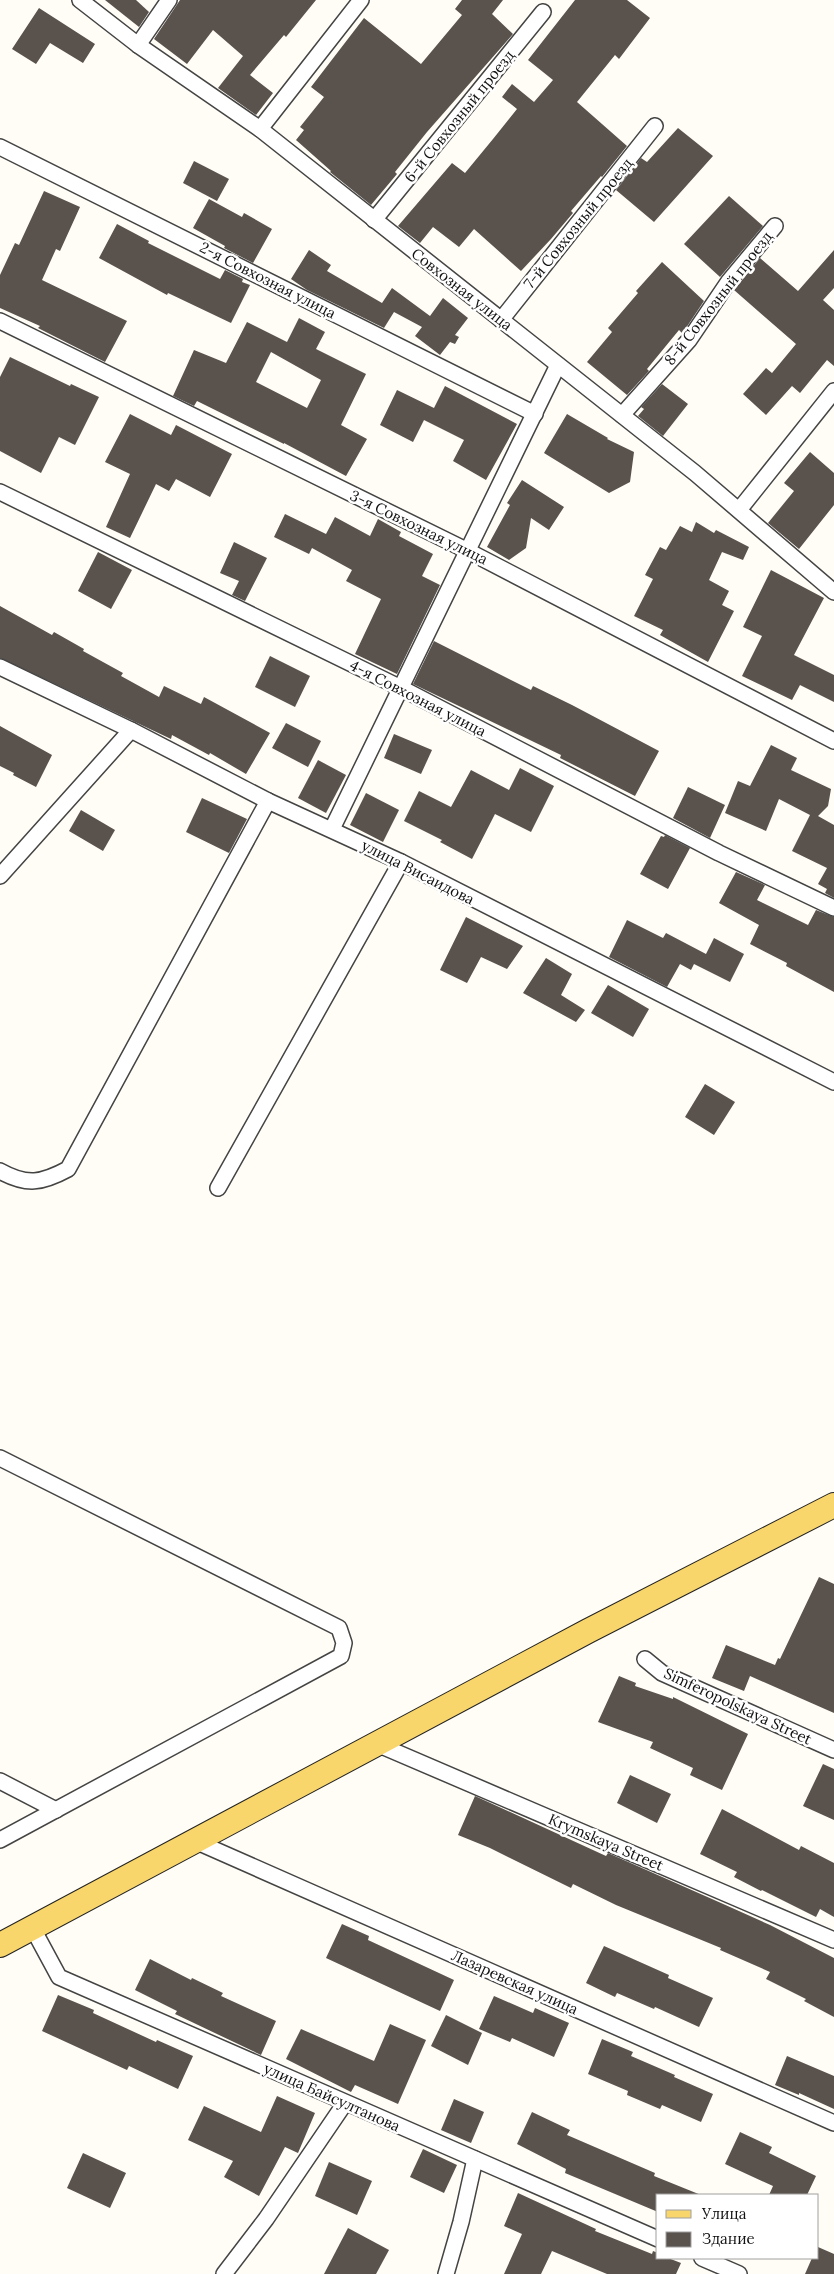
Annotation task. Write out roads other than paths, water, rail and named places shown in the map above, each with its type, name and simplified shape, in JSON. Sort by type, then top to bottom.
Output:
[{"type":"main road","points":[[0,1945],[588,1631],[834,1505]]},
{"type":"street","name":"Совхозная улица","points":[[80,0],[138,45],[260,129],[622,415],[739,510],[834,592]]},
{"type":"street","points":[[138,45],[169,0]]},
{"type":"street","points":[[260,129],[361,0]]},
{"type":"street","name":"6-й Совхозный проезд","points":[[374,220],[543,12]]},
{"type":"street","name":"7-й Совхозный проезд","points":[[501,320],[656,126]]},
{"type":"street","name":"2-я Совхозная улица","points":[[0,147],[535,414]]},
{"type":"street","name":"8-й Совхозный проезд","points":[[622,415],[689,340],[730,281],[775,226]]},
{"type":"street","name":"3-я Совхозная улица","points":[[0,321],[468,551],[834,741]]},
{"type":"street","points":[[332,829],[558,365]]},
{"type":"street","points":[[739,510],[834,391]]},
{"type":"street","name":"4-я Совхозная улица","points":[[0,492],[401,688],[719,853],[834,908]]},
{"type":"street","name":"улица Висаидова","points":[[0,666],[131,730],[268,801],[401,862],[834,1082]]},
{"type":"street","points":[[0,876],[7,858],[131,730]]},
{"type":"street","points":[[0,1171],[27,1182],[51,1178],[68,1169],[268,801]]},
{"type":"street","points":[[218,1188],[401,862]]},
{"type":"street","points":[[0,1458],[339,1628],[344,1643],[341,1656],[0,1840]]},
{"type":"street","name":"Simferopolskaya Street","points":[[645,1659],[662,1673],[834,1750]]},
{"type":"street","name":"Krymskaya Street","points":[[377,1744],[834,1940]]},
{"type":"street","points":[[0,1781],[56,1810]]},
{"type":"street","name":"Лазаревская улица","points":[[195,1841],[834,2123]]},
{"type":"street","name":"улица Байсултанова","points":[[32,1928],[59,1978],[656,2238]]},
{"type":"street","points":[[224,2274],[266,2219],[346,2103]]},
{"type":"street","points":[[446,2274],[461,2222],[475,2159]]},
{"type":"street","points":[[704,2259],[739,2274]]}]
